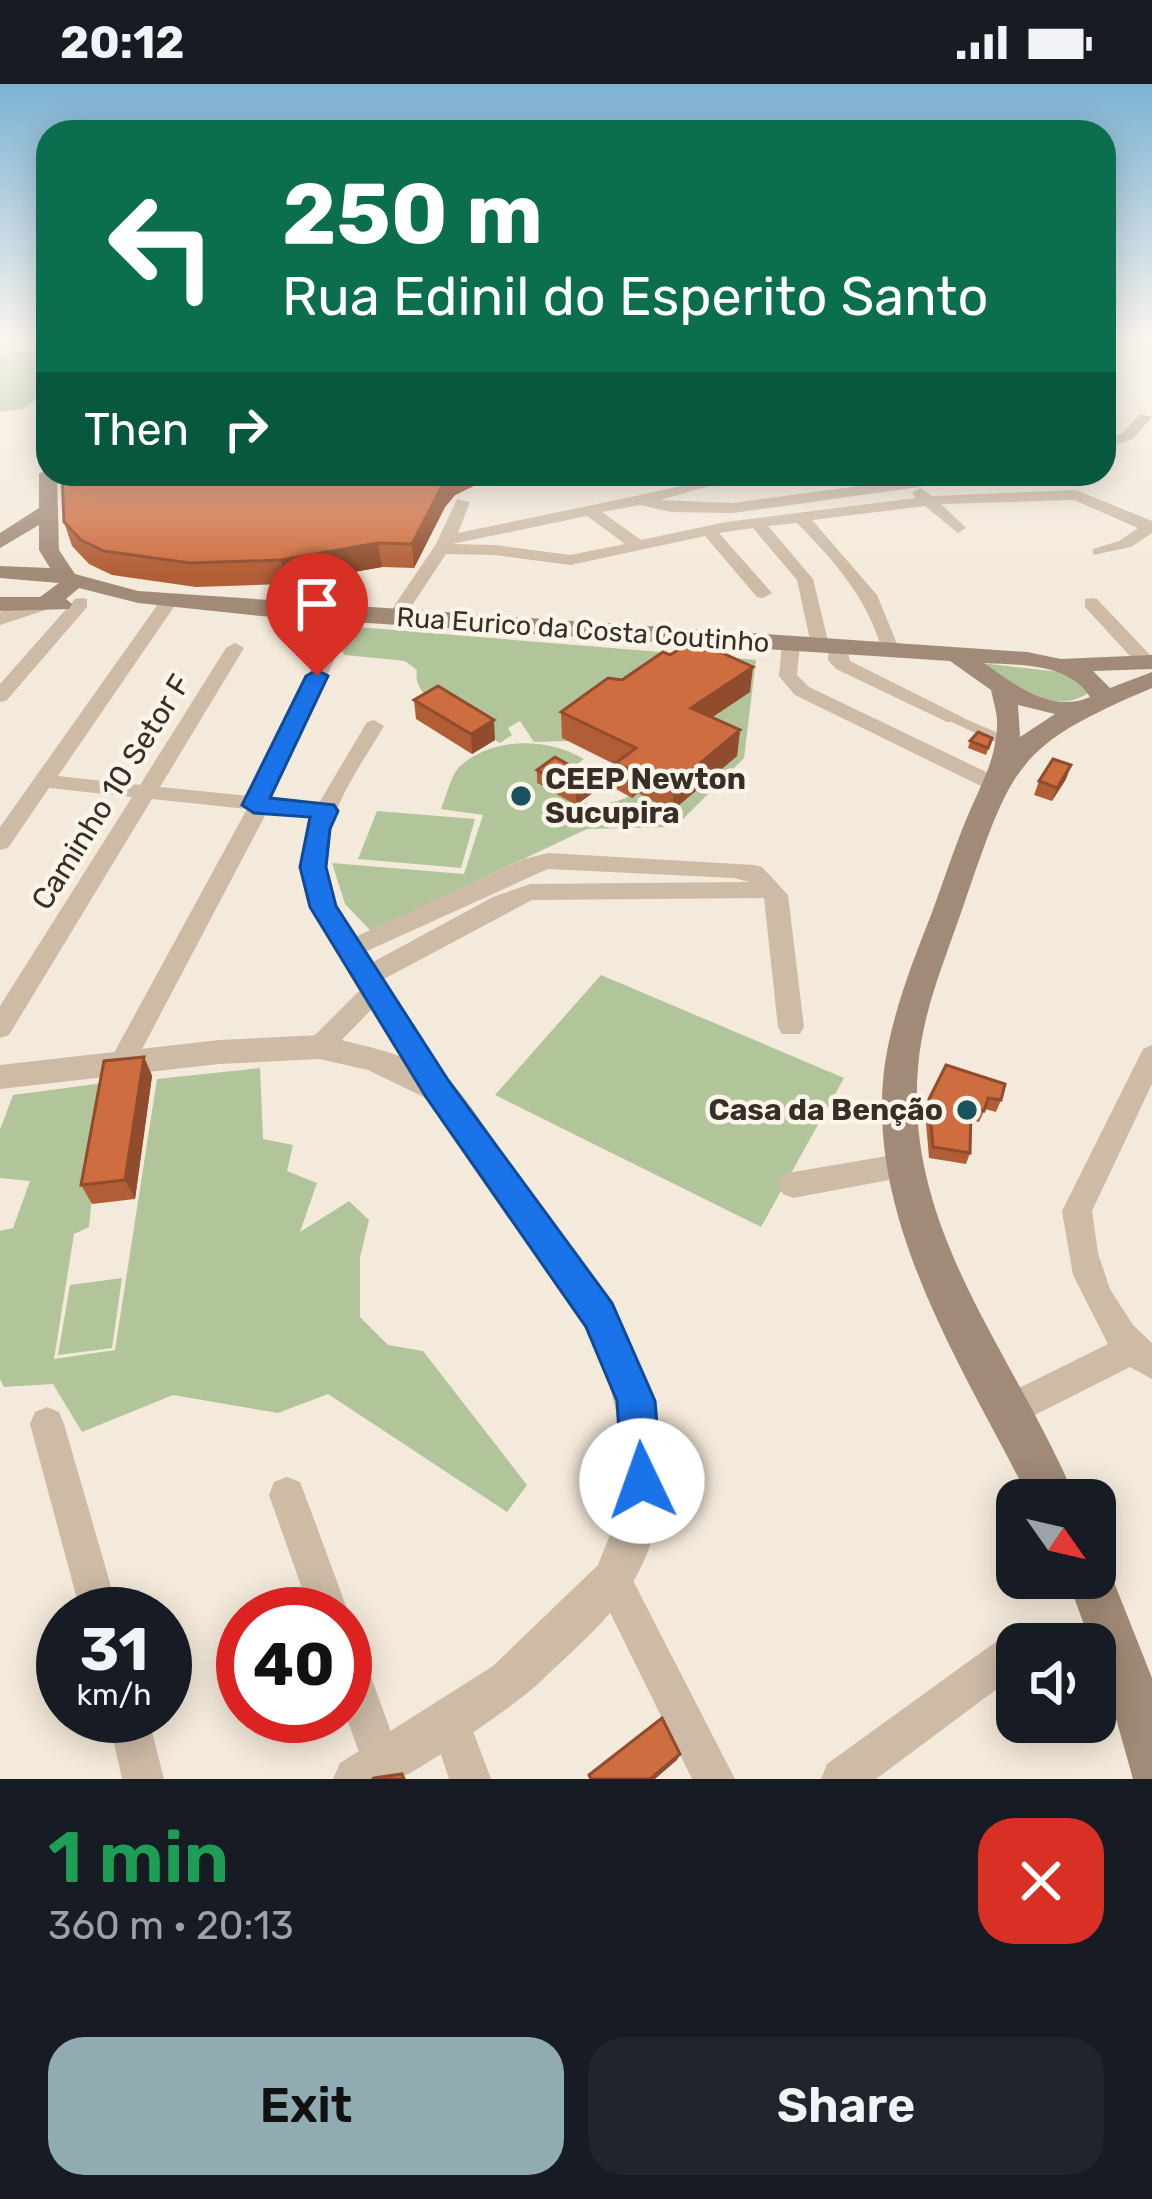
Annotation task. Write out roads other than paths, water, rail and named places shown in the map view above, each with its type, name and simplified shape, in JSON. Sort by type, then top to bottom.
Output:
[{"type":"main road","points":[[0,604],[45,604],[70,584],[49,550],[48,486]]},
{"type":"main road","points":[[0,542],[47,511]]},
{"type":"main road","name":"Rua Eurico da Costa Coutinho","points":[[0,572],[67,576],[169,601],[1150,668]]},
{"type":"main road","name":"Rua Eurico da Costa Coutinho","points":[[45,604],[138,597]]},
{"type":"main road","points":[[957,655],[1003,690],[1079,713]]},
{"type":"main road","points":[[1059,665],[1091,680],[1104,700]]},
{"type":"main road","points":[[1002,766],[1046,731],[1150,668]]},
{"type":"main road","points":[[1003,690],[1010,706],[1002,766],[912,1008],[901,1072],[905,1165],[919,1219],[946,1286],[1044,1479]]},
{"type":"main road","points":[[1098,1599],[1136,1700],[1152,1763]]},
{"type":"street","points":[[1116,440],[1128,436],[1144,417]]},
{"type":"street","points":[[443,544],[586,508],[700,486]]},
{"type":"street","points":[[817,486],[827,496]]},
{"type":"street","points":[[640,500],[671,507],[719,508],[876,486]]},
{"type":"street","points":[[908,486],[958,528]]},
{"type":"street","points":[[443,544],[570,560],[717,528],[927,499],[1076,495],[1151,527]]},
{"type":"street","points":[[395,618],[460,521],[462,502]]},
{"type":"street","points":[[586,508],[640,547]]},
{"type":"street","points":[[719,508],[717,528],[764,593]]},
{"type":"street","points":[[802,519],[864,588],[881,616],[891,650]]},
{"type":"street","points":[[757,523],[805,579],[829,646],[843,665],[954,718],[1002,766]]},
{"type":"street","points":[[1099,552],[1121,546],[1151,527]]},
{"type":"street","points":[[0,843],[169,601]]},
{"type":"street","points":[[0,696],[81,603]]},
{"type":"street","points":[[1090,603],[1150,668]]},
{"type":"street","name":"Rua Eurico da Costa Coutinho","points":[[0,619],[45,604]]},
{"type":"street","points":[[791,644],[788,676],[802,691],[1002,766]]},
{"type":"street","points":[[122,1062],[257,805],[332,646]]},
{"type":"street","name":"Caminho 10 Setor F","points":[[0,1028],[235,648]]},
{"type":"street","points":[[369,1771],[509,1682],[613,1580],[629,1548],[642,1481],[636,1401],[599,1316],[437,1088],[316,888],[317,829],[374,726]]},
{"type":"street","points":[[43,782],[326,811]]},
{"type":"street","points":[[350,949],[532,864],[548,861],[754,873],[776,895],[791,1027]]},
{"type":"street","points":[[319,1047],[371,983],[501,903],[530,892],[772,892]]},
{"type":"street","points":[[0,1077],[319,1047],[374,1060],[437,1088]]},
{"type":"street","points":[[1010,1411],[1141,1357],[1088,1271],[1077,1235],[1077,1211],[1152,1056]]},
{"type":"street","points":[[793,1185],[905,1165]]},
{"type":"street","points":[[47,1424],[92,1587]]},
{"type":"street","points":[[287,1495],[320,1587]]},
{"type":"street","points":[[613,1580],[714,1779]]},
{"type":"street","points":[[842,1779],[996,1666]]},
{"type":"street","points":[[450,1721],[470,1779]]},
{"type":"street","points":[[134,1743],[143,1779]]},
{"type":"place","name":"CEEP Newton Sucupira","points":[[521,796]]},
{"type":"place","name":"Casa da Benção","points":[[967,1110]]}]
